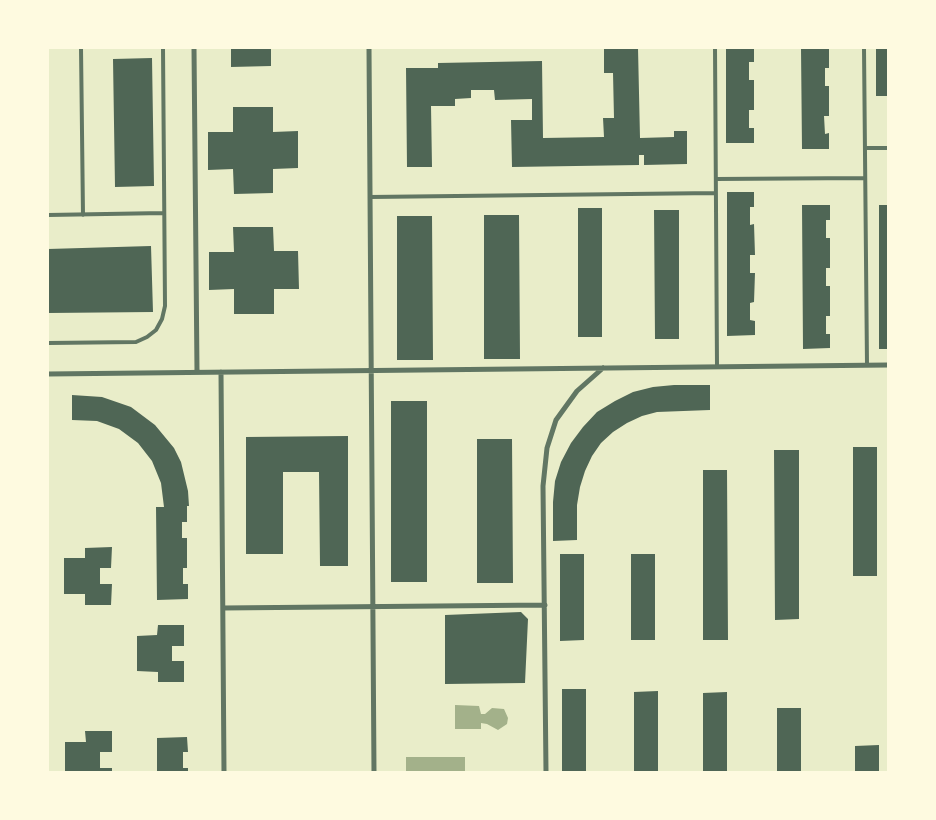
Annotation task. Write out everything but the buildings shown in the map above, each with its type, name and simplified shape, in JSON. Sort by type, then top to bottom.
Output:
[{"type":"street","points":[[194,48],[197,372]]},
{"type":"street","points":[[369,48],[374,772]]},
{"type":"street","points":[[48,374],[888,365]]},
{"type":"street","points":[[546,772],[543,486],[547,448],[556,420],[577,391],[603,368]]},
{"type":"street","points":[[221,372],[224,772]]},
{"type":"street","points":[[223,608],[545,604]]},
{"type":"lane","points":[[81,48],[83,214]]},
{"type":"lane","points":[[48,343],[136,342],[156,330],[162,320],[165,306],[163,48]]},
{"type":"lane","points":[[715,48],[717,366]]},
{"type":"lane","points":[[864,48],[867,365]]},
{"type":"lane","points":[[865,148],[888,148]]},
{"type":"lane","points":[[716,179],[865,178]]},
{"type":"lane","points":[[370,197],[716,193]]},
{"type":"lane","points":[[48,215],[164,213]]},
{"type":"shaded area","points":[[455,705],[479,706],[481,714],[485,714],[492,708],[504,709],[508,718],[507,724],[498,730],[481,723],[481,729],[455,729]]},
{"type":"shaded area","points":[[406,757],[465,757],[465,772],[406,772]]}]
